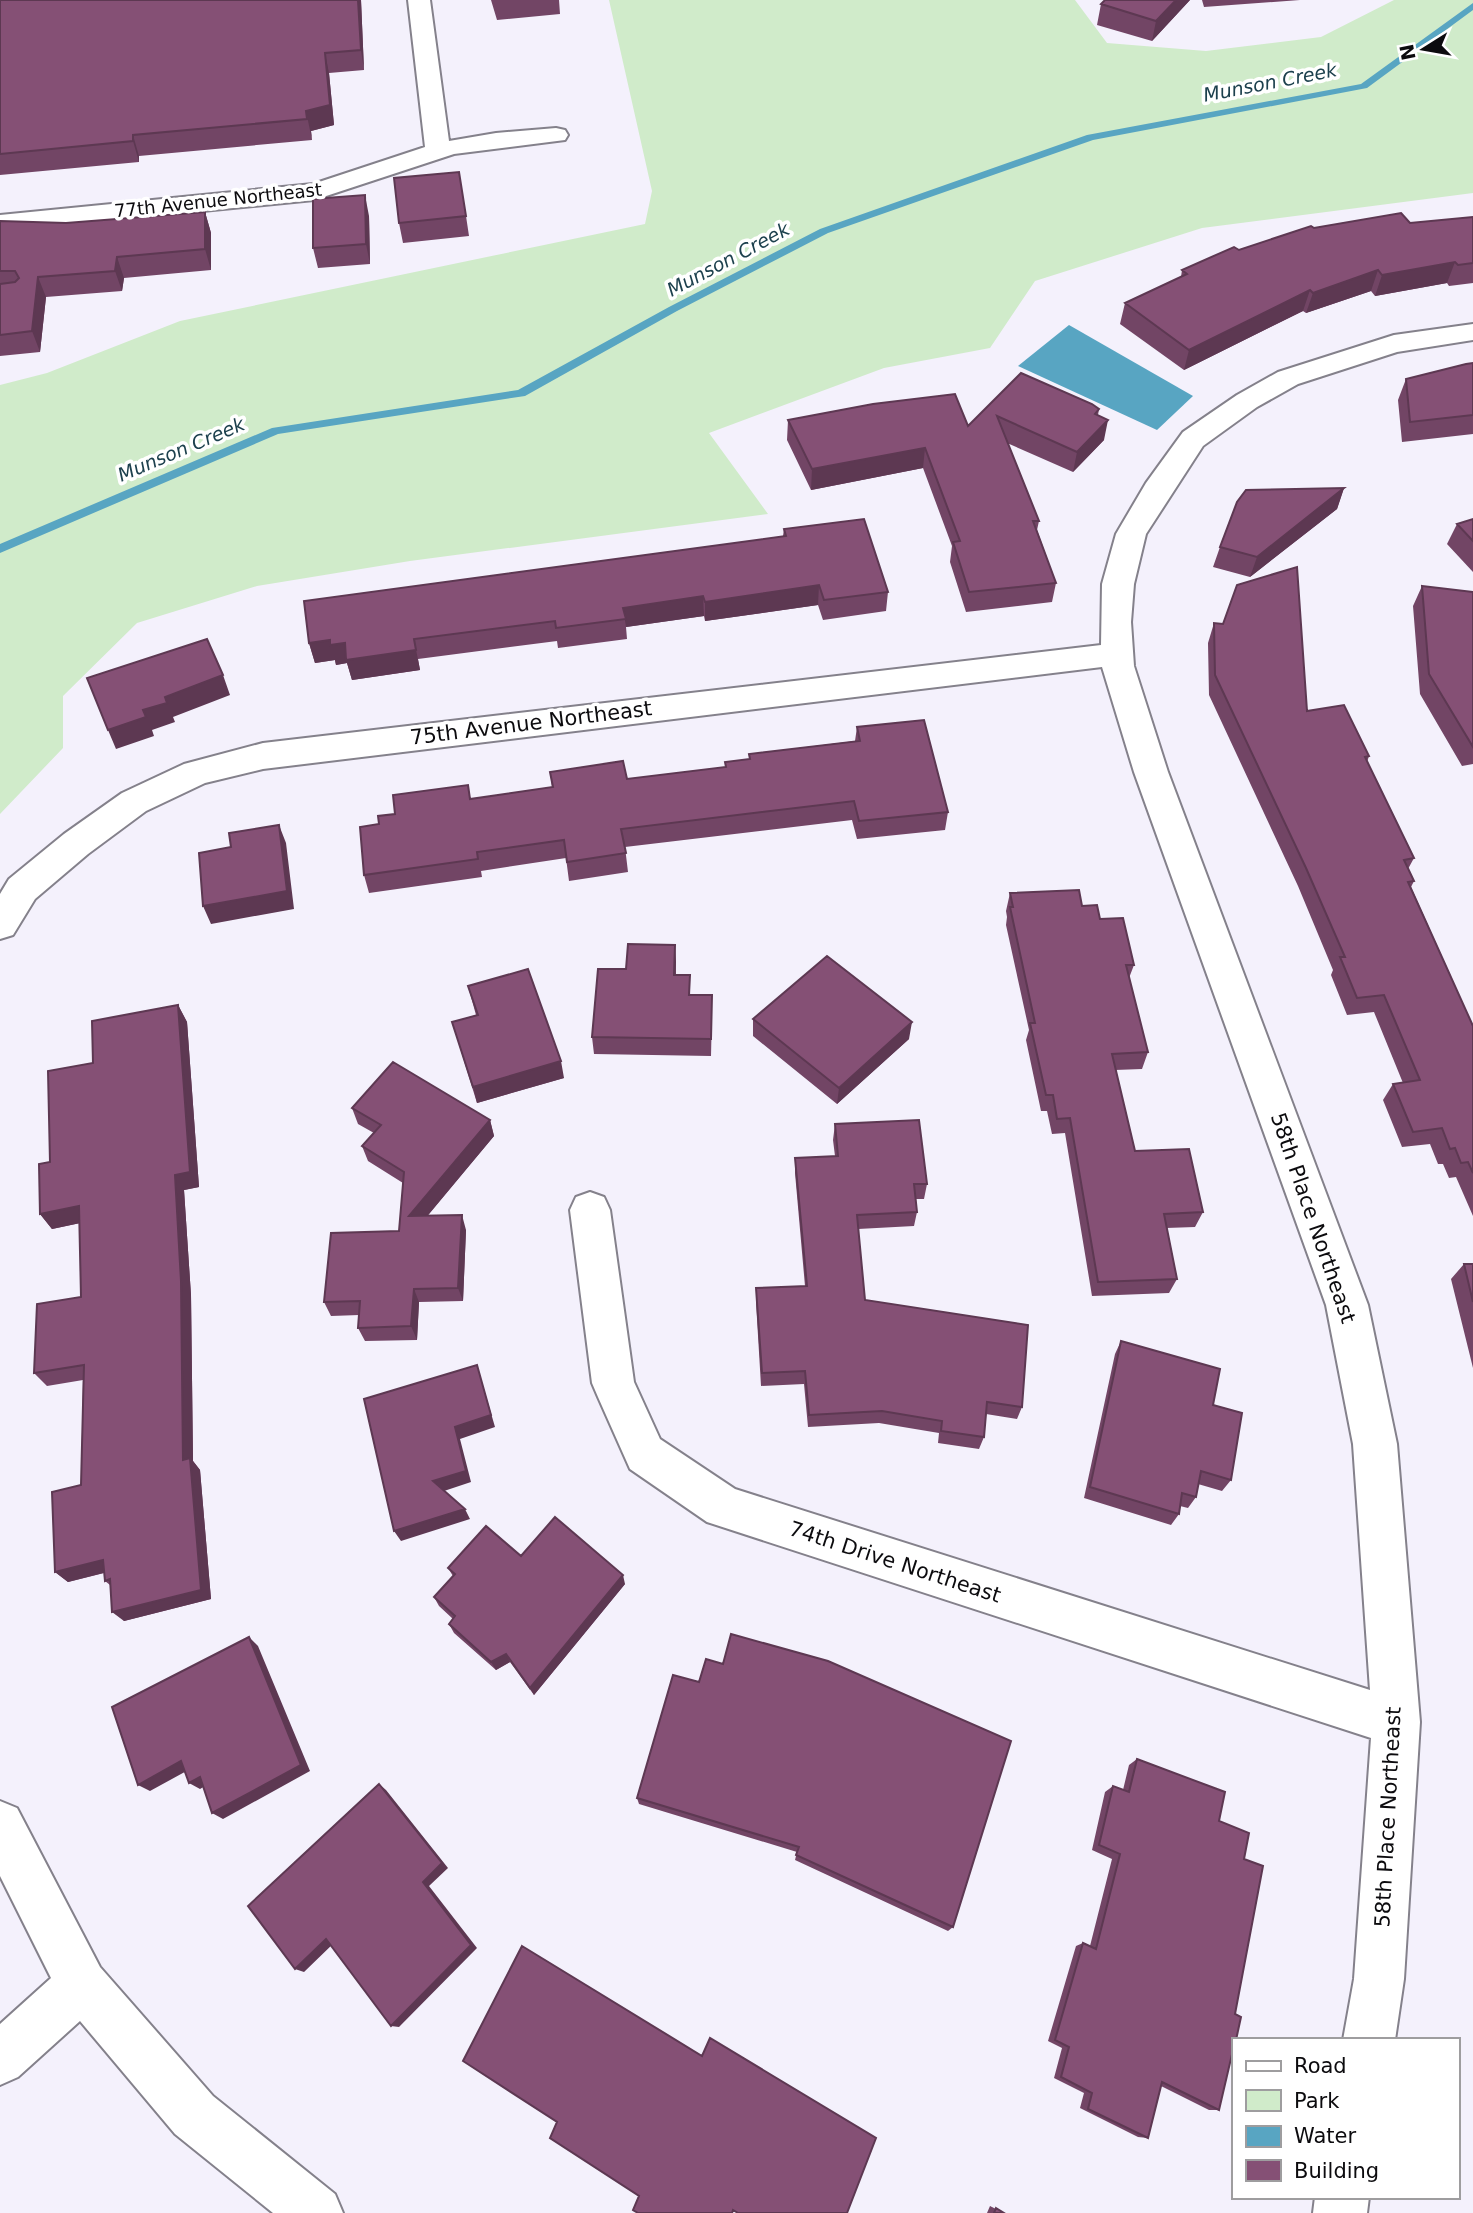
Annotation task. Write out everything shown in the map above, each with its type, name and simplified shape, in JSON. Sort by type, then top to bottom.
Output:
[{"type":"street","points":[[419,0],[438,151]]},
{"type":"street","name":"77th Avenue Northeast","points":[[0,223],[314,192],[360,181],[438,151],[494,139],[556,135]]},
{"type":"street","name":"58th Place Northeast","points":[[1369,2038],[1379,1979],[1396,1722],[1375,1444],[1347,1305],[1151,772],[1118,666],[1115,622],[1118,584],[1131,534],[1157,490],[1193,439],[1247,401],[1311,370],[1394,344],[1473,332]]},
{"type":"street","name":"75th Avenue Northeast","points":[[0,925],[22,889],[76,844],[134,802],[197,773],[263,756],[1118,654]]},
{"type":"street","name":"74th Drive Northeast","points":[[590,1210],[613,1383],[645,1454],[723,1507],[1396,1722]]},
{"type":"street","points":[[0,1825],[82,1985],[194,2115],[316,2213]]},
{"type":"street","points":[[0,2059],[82,1985]]},
{"type":"green space","points":[[609,0],[1075,0],[1107,43],[1206,51],[1321,37],[1394,0],[1473,0],[1473,193],[1202,228],[1035,281],[990,348],[884,368],[709,433],[768,514],[410,561],[257,586],[137,623],[63,696],[63,748],[0,814],[0,385],[47,373],[180,321],[645,224],[652,191]]},
{"type":"water","points":[[1069,325],[1193,396],[1157,430],[1018,366]]},
{"type":"building","points":[[0,0],[358,0],[361,50],[325,53],[330,105],[306,111],[307,119],[133,135],[133,141],[0,154]]},
{"type":"building","points":[[1105,0],[1176,0],[1156,21],[1101,4]]},
{"type":"building","points":[[459,172],[466,216],[399,223],[394,178]]},
{"type":"building","points":[[365,195],[366,244],[313,248],[313,199]]},
{"type":"building","points":[[205,212],[205,249],[117,257],[115,271],[38,277],[32,331],[0,335],[0,284],[15,282],[19,278],[15,271],[0,271],[0,221],[66,223]]},
{"type":"building","points":[[1401,213],[1410,223],[1473,217],[1473,263],[1458,265],[1455,262],[1382,275],[1378,270],[1313,293],[1310,290],[1189,350],[1125,303],[1187,274],[1182,270],[1234,247],[1239,250],[1311,226],[1314,228]]},
{"type":"building","points":[[1473,363],[1473,415],[1410,422],[1406,379]]},
{"type":"building","points":[[1021,373],[1092,404],[1099,409],[1095,414],[1108,420],[1077,452],[997,416],[1039,521],[1033,521],[1056,583],[969,592],[953,542],[960,541],[925,448],[812,469],[788,420],[873,404],[955,394],[968,426]]},
{"type":"building","points":[[1344,488],[1257,557],[1220,547],[1237,502],[1246,490]]},
{"type":"building","points":[[864,519],[888,592],[824,600],[819,585],[705,602],[703,596],[623,608],[626,619],[556,628],[555,621],[414,639],[416,650],[346,660],[345,643],[330,645],[330,640],[309,643],[304,601],[786,536],[784,529]]},
{"type":"building","points":[[1473,519],[1473,541],[1457,524]]},
{"type":"building","points":[[1297,567],[1307,711],[1344,705],[1369,756],[1365,757],[1414,858],[1404,860],[1414,881],[1408,882],[1473,1026],[1473,1173],[1468,1162],[1461,1163],[1455,1148],[1450,1149],[1442,1128],[1413,1132],[1393,1084],[1420,1080],[1384,995],[1357,998],[1340,957],[1345,957],[1306,868],[1215,675],[1214,623],[1223,624],[1237,585]]},
{"type":"building","points":[[1422,586],[1473,592],[1473,747],[1429,674]]},
{"type":"building","points":[[207,639],[223,675],[165,697],[167,703],[143,710],[146,717],[108,730],[87,678]]},
{"type":"building","points":[[924,720],[948,812],[859,821],[854,801],[621,829],[626,853],[567,862],[564,840],[477,852],[478,859],[364,875],[360,827],[379,824],[378,816],[395,814],[393,795],[468,785],[470,799],[553,787],[550,772],[623,761],[627,779],[726,767],[725,762],[750,759],[749,754],[860,741],[857,727]]},
{"type":"building","points":[[279,825],[287,891],[203,906],[199,853],[231,847],[229,833]]},
{"type":"building","points":[[1079,890],[1082,906],[1097,905],[1100,919],[1123,918],[1134,965],[1126,965],[1148,1052],[1112,1054],[1135,1151],[1189,1149],[1203,1212],[1164,1214],[1177,1279],[1098,1282],[1070,1118],[1057,1119],[1053,1095],[1046,1095],[1030,1023],[1035,1023],[1010,907],[1013,907],[1010,893]]},
{"type":"building","points":[[628,944],[675,945],[674,975],[690,975],[689,995],[712,995],[711,1039],[592,1037],[598,969],[626,969]]},
{"type":"building","points":[[827,956],[912,1022],[839,1088],[753,1019]]},
{"type":"building","points":[[528,969],[561,1061],[473,1087],[452,1022],[478,1015],[468,986]]},
{"type":"building","points":[[178,1005],[190,1172],[175,1175],[181,1281],[183,1460],[190,1458],[201,1590],[112,1612],[110,1579],[105,1581],[103,1560],[55,1572],[52,1492],[81,1485],[84,1365],[34,1373],[37,1304],[81,1297],[79,1206],[40,1214],[39,1164],[50,1162],[48,1071],[93,1063],[92,1021]]},
{"type":"building","points":[[393,1062],[490,1120],[409,1216],[462,1215],[458,1288],[414,1289],[411,1326],[358,1328],[360,1301],[324,1302],[331,1233],[399,1231],[404,1172],[362,1146],[381,1125],[352,1108]]},
{"type":"building","points":[[919,1120],[927,1184],[914,1184],[917,1212],[857,1215],[865,1300],[1028,1325],[1022,1407],[987,1402],[984,1437],[941,1431],[942,1421],[882,1411],[809,1415],[805,1371],[762,1373],[756,1288],[807,1286],[795,1158],[838,1156],[835,1124]]},
{"type":"building","points":[[1464,1264],[1473,1264],[1473,1302]]},
{"type":"building","points":[[1121,1341],[1220,1369],[1213,1405],[1242,1413],[1231,1480],[1201,1471],[1196,1497],[1182,1493],[1179,1514],[1090,1487]]},
{"type":"building","points":[[477,1365],[491,1415],[455,1427],[466,1471],[433,1481],[465,1509],[394,1531],[364,1399]]},
{"type":"building","points":[[555,1517],[623,1575],[530,1688],[506,1654],[491,1662],[449,1624],[455,1616],[434,1597],[455,1574],[448,1568],[486,1526],[521,1556]]},
{"type":"building","points":[[731,1634],[828,1661],[1011,1741],[953,1927],[796,1855],[799,1847],[637,1798],[673,1675],[699,1682],[706,1659],[723,1664]]},
{"type":"building","points":[[249,1637],[301,1765],[212,1813],[200,1777],[189,1783],[181,1761],[138,1785],[112,1707]]},
{"type":"building","points":[[1137,1759],[1225,1792],[1219,1821],[1249,1833],[1244,1859],[1263,1866],[1235,2014],[1241,2017],[1236,2038],[1232,2038],[1232,2054],[1219,2110],[1162,2082],[1148,2138],[1088,2109],[1092,2093],[1061,2077],[1069,2047],[1055,2040],[1083,1943],[1096,1949],[1120,1854],[1099,1845],[1113,1786],[1129,1792]]},
{"type":"building","points":[[379,1784],[442,1863],[423,1882],[471,1945],[391,2026],[326,1939],[295,1969],[248,1906]]},
{"type":"building","points":[[522,1946],[702,2056],[710,2038],[876,2138],[847,2213],[738,2213],[733,2210],[732,2213],[638,2213],[633,2210],[639,2196],[550,2138],[557,2122],[463,2061]]},
{"type":"waterway","name":"Munson Creek","points":[[0,549],[276,431],[521,393],[673,309],[824,231],[1091,137],[1364,86],[1473,6]]}]
